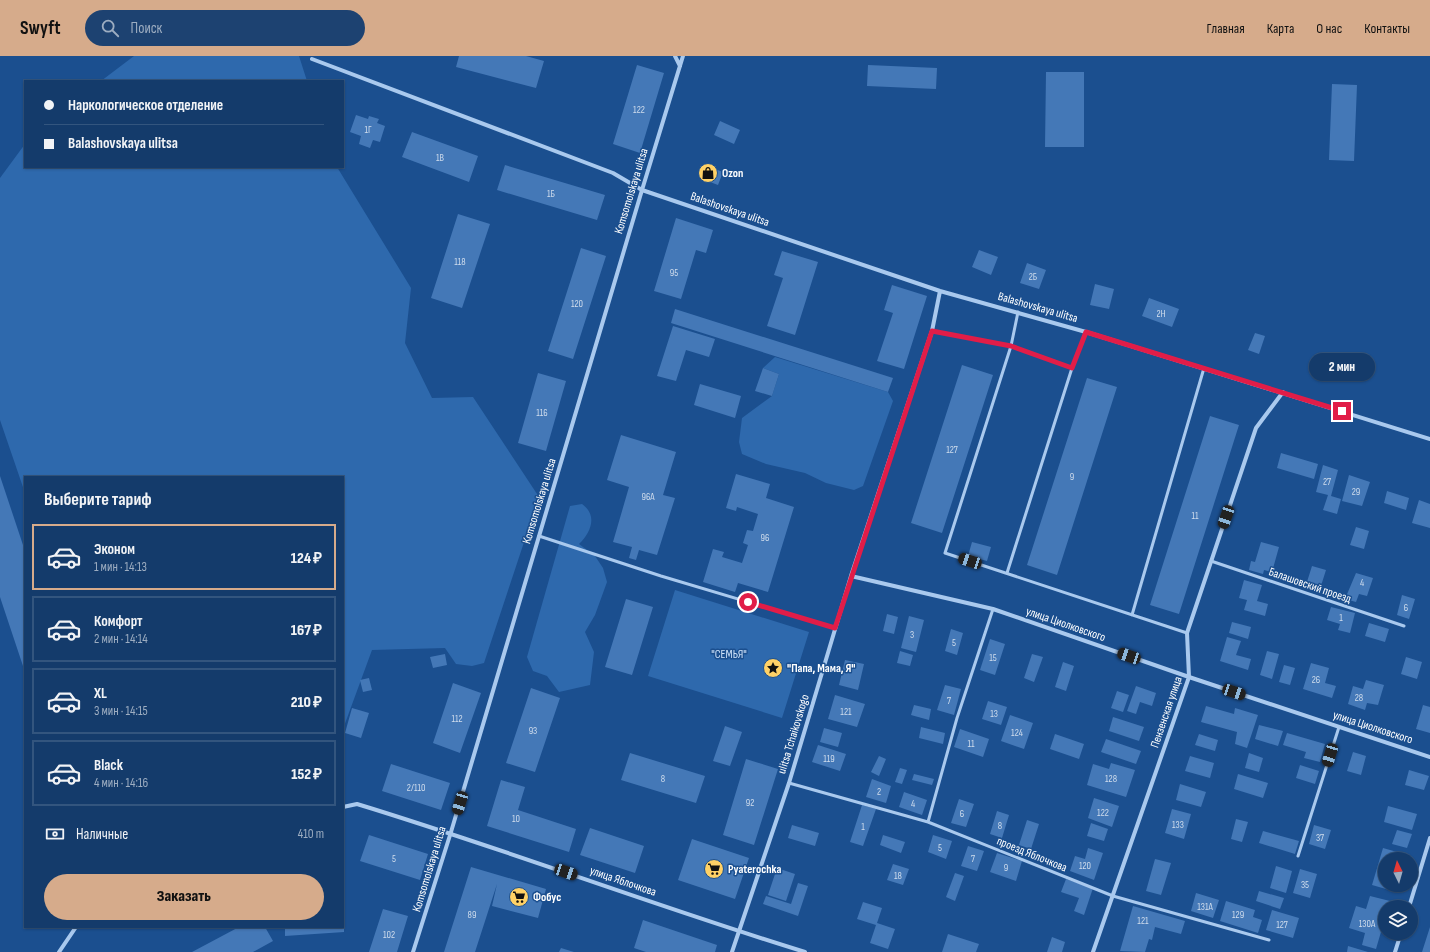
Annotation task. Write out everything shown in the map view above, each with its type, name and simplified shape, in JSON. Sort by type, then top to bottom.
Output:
[{"type":"street","points":[[675,56],[680,67]]},
{"type":"street","name":"Komsomolskaya ulitsa","points":[[414,952],[683,56]]},
{"type":"street","name":"Balashovskaya ulitsa","points":[[312,59],[613,173],[642,190],[940,291],[1086,332],[1283,392],[1430,439]]},
{"type":"street","name":"ulitsa Tchaikovskogo","points":[[732,952],[789,783],[851,576],[932,331],[940,291]]},
{"type":"street","name":"Пензенская улица","points":[[1093,952],[1114,896],[1189,677],[1187,633],[1256,428],[1283,392]]},
{"type":"street","name":"улица Циолковского","points":[[851,576],[993,609],[1189,677],[1430,757]]},
{"type":"street","name":"улица Яблочкова","points":[[344,807],[357,804],[451,832],[739,932],[805,952]]},
{"type":"street","points":[[1411,900],[1430,838]]},
{"type":"street","points":[[59,952],[75,928]]},
{"type":"street","points":[[1395,952],[1399,940]]},
{"type":"lane","points":[[1018,312],[1011,346],[946,553],[1187,633]]},
{"type":"lane","points":[[932,331],[1011,346],[1072,368]]},
{"type":"lane","points":[[1007,574],[1072,368],[1086,332]]},
{"type":"lane","points":[[1132,615],[1204,368]]},
{"type":"lane","points":[[539,536],[661,576],[835,628]]},
{"type":"lane","name":"Балашовский проезд","points":[[1211,561],[1404,626]]},
{"type":"lane","points":[[928,822],[957,718],[993,609]]},
{"type":"lane","points":[[1298,856],[1339,726]]},
{"type":"lane","name":"проезд Яблочкова","points":[[789,783],[928,822],[1114,896],[1269,940]]},
{"type":"green space","points":[[134,56],[299,56],[307,80],[102,80]]},
{"type":"green space","points":[[24,145],[24,168],[338,168],[411,288],[405,343],[432,398],[473,397],[539,497],[484,663],[472,666],[456,664],[445,648],[372,650],[344,726],[344,476],[24,476],[24,490],[0,420],[0,178]]},
{"type":"green space","points":[[775,357],[888,392],[893,401],[863,486],[854,490],[826,483],[805,473],[766,464],[742,454],[739,442],[742,418],[772,396],[779,374],[763,368]]},
{"type":"green space","points":[[582,504],[590,513],[591,524],[587,535],[579,544],[595,556],[603,568],[607,582],[595,615],[585,632],[594,652],[590,685],[559,692],[547,676],[533,671],[527,657],[570,506]]},
{"type":"green space","name":"\"СЕМЬЯ\"","points":[[675,590],[809,632],[782,718],[648,676]]},
{"type":"building","points":[[459,56],[526,56],[544,61],[536,88],[456,67]]},
{"type":"building","points":[[637,65],[664,73],[640,153],[613,144]]},
{"type":"building","points":[[868,65],[937,68],[936,89],[867,86]]},
{"type":"building","points":[[1046,72],[1084,72],[1084,147],[1045,147]]},
{"type":"building","points":[[1332,84],[1357,85],[1354,161],[1329,160]]},
{"type":"building","points":[[356,115],[368,119],[369,116],[379,119],[377,123],[385,126],[380,142],[373,140],[370,148],[359,144],[361,136],[350,132]]},
{"type":"building","points":[[720,121],[740,130],[734,144],[714,135]]},
{"type":"building","points":[[412,132],[478,156],[469,182],[402,157]]},
{"type":"building","points":[[505,165],[605,195],[597,220],[497,190]]},
{"type":"building","points":[[707,166],[723,172],[718,185],[702,179]]},
{"type":"building","points":[[458,214],[490,224],[462,308],[431,298]]},
{"type":"building","points":[[676,218],[713,230],[706,253],[696,250],[681,299],[654,291]]},
{"type":"building","points":[[581,248],[606,256],[573,359],[548,351]]},
{"type":"building","points":[[979,250],[998,257],[991,275],[972,267]]},
{"type":"building","points":[[782,251],[818,262],[795,335],[767,326],[783,278],[774,275]]},
{"type":"building","points":[[1027,263],[1046,270],[1039,289],[1020,283]]},
{"type":"building","points":[[1095,284],[1114,289],[1109,309],[1090,305]]},
{"type":"building","points":[[892,285],[927,296],[904,369],[877,361],[893,313],[884,310]]},
{"type":"building","points":[[1149,298],[1179,309],[1172,327],[1142,316]]},
{"type":"building","points":[[675,309],[893,378],[888,392],[671,323]]},
{"type":"building","points":[[673,326],[715,339],[709,357],[686,350],[676,381],[657,376]]},
{"type":"building","points":[[1255,333],[1265,336],[1259,354],[1248,350]]},
{"type":"building","points":[[962,365],[993,375],[942,533],[911,523]]},
{"type":"building","points":[[763,368],[779,374],[772,396],[755,391]]},
{"type":"building","points":[[538,373],[566,381],[546,451],[518,443]]},
{"type":"building","points":[[1087,378],[1117,387],[1057,575],[1027,565]]},
{"type":"building","points":[[700,384],[741,396],[735,418],[694,405]]},
{"type":"building","points":[[1210,416],[1239,425],[1179,614],[1150,605]]},
{"type":"building","points":[[621,435],[676,452],[663,495],[675,498],[657,555],[639,550],[636,560],[629,558],[632,547],[613,542],[629,487],[607,480]]},
{"type":"building","points":[[1281,453],[1318,464],[1314,479],[1277,468]]},
{"type":"building","points":[[1323,465],[1338,470],[1331,496],[1341,499],[1337,514],[1323,510],[1328,495],[1316,492]]},
{"type":"building","points":[[736,474],[770,484],[766,498],[794,507],[768,592],[738,583],[735,592],[703,582],[713,549],[724,552],[722,557],[742,563],[748,545],[743,543],[747,530],[753,531],[758,514],[737,507],[736,511],[726,508]]},
{"type":"building","points":[[1349,475],[1370,482],[1362,506],[1342,501]]},
{"type":"building","points":[[0,476],[24,548],[24,669],[0,597]]},
{"type":"building","points":[[1387,491],[1409,498],[1406,510],[1384,503]]},
{"type":"building","points":[[1419,500],[1430,504],[1430,528],[1412,523]]},
{"type":"building","points":[[1356,527],[1369,531],[1364,549],[1350,545]]},
{"type":"building","points":[[972,542],[991,547],[987,561],[968,556]]},
{"type":"building","points":[[1261,542],[1279,547],[1272,572],[1264,570],[1263,574],[1249,570],[1251,561],[1255,562]]},
{"type":"building","points":[[1312,566],[1326,570],[1320,589],[1306,585]]},
{"type":"building","points":[[1356,573],[1373,578],[1367,596],[1359,594],[1356,602],[1345,599]]},
{"type":"building","points":[[1244,580],[1262,585],[1257,601],[1268,604],[1265,616],[1244,610],[1247,600],[1239,598]]},
{"type":"building","points":[[1402,595],[1415,599],[1409,619],[1397,615]]},
{"type":"building","points":[[626,599],[653,607],[632,675],[605,667]]},
{"type":"building","points":[[1331,607],[1355,613],[1350,633],[1338,630],[1340,624],[1327,620]]},
{"type":"building","points":[[887,614],[898,617],[894,634],[883,631]]},
{"type":"building","points":[[909,616],[924,620],[916,652],[901,648]]},
{"type":"building","points":[[1232,622],[1251,627],[1248,639],[1229,633]]},
{"type":"building","points":[[1369,623],[1389,629],[1385,642],[1365,636]]},
{"type":"building","points":[[951,629],[963,633],[957,655],[945,651]]},
{"type":"building","points":[[1227,637],[1241,641],[1236,655],[1251,659],[1248,670],[1220,661]]},
{"type":"building","points":[[990,639],[1005,644],[995,675],[980,670]]},
{"type":"building","points":[[900,651],[913,655],[910,666],[897,663]]},
{"type":"building","points":[[1267,651],[1279,654],[1272,679],[1260,675]]},
{"type":"building","points":[[445,654],[447,665],[433,668],[430,657]]},
{"type":"building","points":[[1032,654],[1043,657],[1034,682],[1024,678]]},
{"type":"building","points":[[1406,657],[1422,662],[1417,679],[1401,674]]},
{"type":"building","points":[[845,660],[864,664],[858,690],[839,685]]},
{"type":"building","points":[[1063,662],[1074,666],[1066,691],[1055,687]]},
{"type":"building","points":[[1311,663],[1329,668],[1325,683],[1336,686],[1332,698],[1303,689]]},
{"type":"building","points":[[1284,665],[1295,668],[1290,685],[1279,682]]},
{"type":"building","points":[[369,678],[372,690],[363,692],[360,680]]},
{"type":"building","points":[[1366,680],[1384,685],[1378,705],[1367,703],[1365,710],[1348,704],[1353,686],[1363,689]]},
{"type":"building","points":[[453,683],[481,693],[460,753],[433,743]]},
{"type":"building","points":[[945,685],[961,689],[954,715],[937,710]]},
{"type":"building","points":[[1136,686],[1156,693],[1152,706],[1140,702],[1136,714],[1127,711]]},
{"type":"building","points":[[531,688],[560,698],[535,772],[506,763]]},
{"type":"building","points":[[1117,691],[1129,695],[1123,712],[1111,708]]},
{"type":"building","points":[[835,695],[865,704],[857,727],[828,719]]},
{"type":"building","points":[[988,701],[1007,707],[1001,725],[982,719]]},
{"type":"building","points":[[914,705],[931,709],[929,720],[911,715]]},
{"type":"building","points":[[1423,705],[1430,707],[1430,733],[1416,729]]},
{"type":"building","points":[[1206,706],[1234,714],[1235,708],[1258,715],[1247,748],[1235,744],[1237,732],[1201,722]]},
{"type":"building","points":[[352,708],[369,713],[361,738],[345,733]]},
{"type":"building","points":[[1010,715],[1033,723],[1024,749],[1001,741]]},
{"type":"building","points":[[1113,717],[1144,727],[1139,741],[1109,731]]},
{"type":"building","points":[[1259,725],[1283,731],[1278,746],[1255,739]]},
{"type":"building","points":[[725,726],[742,732],[730,766],[713,761]]},
{"type":"building","points":[[921,727],[945,733],[943,744],[919,738]]},
{"type":"building","points":[[824,728],[842,733],[838,747],[820,742]]},
{"type":"building","points":[[960,729],[989,739],[983,757],[954,747]]},
{"type":"building","points":[[1287,733],[1325,744],[1320,762],[1304,758],[1306,752],[1283,745]]},
{"type":"building","points":[[1055,734],[1084,744],[1079,759],[1050,749]]},
{"type":"building","points":[[1199,734],[1218,740],[1215,751],[1195,745]]},
{"type":"building","points":[[1106,739],[1141,751],[1136,764],[1101,752]]},
{"type":"building","points":[[818,745],[846,754],[840,771],[812,762]]},
{"type":"building","points":[[1353,752],[1366,756],[1361,775],[1347,771]]},
{"type":"building","points":[[630,753],[705,776],[696,803],[621,780]]},
{"type":"building","points":[[1249,753],[1263,758],[1259,772],[1245,768]]},
{"type":"building","points":[[879,756],[886,759],[879,776],[871,772]]},
{"type":"building","points":[[1190,756],[1214,763],[1210,778],[1185,771]]},
{"type":"building","points":[[746,759],[778,769],[754,845],[723,835]]},
{"type":"building","points":[[1111,763],[1135,770],[1126,797],[1087,785],[1093,764],[1109,769]]},
{"type":"building","points":[[391,764],[450,783],[441,810],[382,791]]},
{"type":"building","points":[[1300,765],[1319,771],[1315,784],[1296,778]]},
{"type":"building","points":[[900,768],[907,770],[902,784],[895,782]]},
{"type":"building","points":[[1409,770],[1429,776],[1424,790],[1405,785]]},
{"type":"building","points":[[914,774],[934,779],[932,785],[912,780]]},
{"type":"building","points":[[1238,774],[1268,783],[1263,798],[1234,789]]},
{"type":"building","points":[[872,779],[891,786],[886,803],[866,797]]},
{"type":"building","points":[[501,780],[525,787],[518,810],[576,829],[569,852],[487,826]]},
{"type":"building","points":[[1180,784],[1206,792],[1201,807],[1176,800]]},
{"type":"building","points":[[904,792],[927,800],[922,815],[899,807]]},
{"type":"building","points":[[1094,798],[1119,806],[1112,827],[1088,818]]},
{"type":"building","points":[[959,799],[974,804],[966,827],[951,823]]},
{"type":"building","points":[[862,805],[876,809],[863,846],[850,842]]},
{"type":"building","points":[[1388,806],[1417,814],[1412,830],[1384,822]]},
{"type":"building","points":[[1172,809],[1191,814],[1184,839],[1165,833]]},
{"type":"building","points":[[997,811],[1009,815],[1002,838],[990,834]]},
{"type":"building","points":[[1236,819],[1248,822],[1242,842],[1231,839]]},
{"type":"building","points":[[1027,820],[1039,824],[1031,849],[1019,845]]},
{"type":"building","points":[[1091,823],[1108,829],[1104,841],[1087,836]]},
{"type":"building","points":[[792,825],[819,833],[815,846],[788,838]]},
{"type":"building","points":[[1314,825],[1331,830],[1325,849],[1309,844]]},
{"type":"building","points":[[590,828],[644,846],[635,873],[580,855]]},
{"type":"building","points":[[1397,830],[1412,834],[1407,848],[1392,844]]},
{"type":"building","points":[[1263,831],[1299,841],[1295,854],[1259,843]]},
{"type":"building","points":[[369,835],[428,854],[420,880],[360,861]]},
{"type":"building","points":[[883,835],[905,842],[901,853],[880,845]]},
{"type":"building","points":[[933,835],[952,841],[946,859],[928,852]]},
{"type":"building","name":"Pyaterochka","points":[[692,839],[749,858],[735,899],[678,880]]},
{"type":"building","points":[[968,846],[984,851],[977,871],[961,866]]},
{"type":"building","points":[[1088,848],[1103,853],[1094,880],[1070,871],[1075,856],[1085,859]]},
{"type":"building","points":[[1383,848],[1397,852],[1382,852]]},
{"type":"building","points":[[997,853],[1022,861],[1016,881],[990,872]]},
{"type":"building","points":[[1155,859],[1171,863],[1161,895],[1146,891]]},
{"type":"building","points":[[893,864],[909,869],[903,885],[887,880]]},
{"type":"building","points":[[1378,865],[1378,887],[1372,885]]},
{"type":"building","points":[[1276,866],[1292,871],[1286,893],[1270,888]]},
{"type":"building","points":[[471,867],[546,889],[538,918],[492,906],[497,884],[475,952],[444,952]]},
{"type":"building","points":[[777,868],[795,874],[786,901],[768,895]]},
{"type":"building","points":[[1300,869],[1317,874],[1310,898],[1293,893]]},
{"type":"building","points":[[955,873],[964,876],[955,901],[946,897]]},
{"type":"building","points":[[1066,879],[1093,888],[1084,915],[1074,911],[1079,898],[1061,892]]},
{"type":"building","points":[[798,883],[808,886],[798,916],[763,904],[766,896],[791,904]]},
{"type":"building","points":[[1259,891],[1284,898],[1280,909],[1256,901]]},
{"type":"building","points":[[1196,893],[1219,900],[1213,918],[1191,911]]},
{"type":"building","points":[[1370,896],[1386,900],[1378,900],[1379,940],[1376,949],[1362,945],[1365,933],[1349,928],[1356,906],[1366,909]]},
{"type":"building","points":[[1226,901],[1255,910],[1253,917],[1262,920],[1258,933],[1220,921]]},
{"type":"building","points":[[863,902],[882,908],[877,923],[895,929],[888,949],[870,943],[876,925],[857,919]]},
{"type":"building","points":[[1133,906],[1185,921],[1181,934],[1155,927],[1152,940],[1149,939],[1145,952],[1120,951]]},
{"type":"building","points":[[383,909],[408,916],[397,952],[369,952]]},
{"type":"building","points":[[1272,910],[1299,918],[1293,938],[1266,930]]},
{"type":"building","points":[[643,920],[717,945],[715,952],[646,952],[634,948]]},
{"type":"building","points":[[1430,927],[1430,952],[1422,952]]},
{"type":"building","points":[[237,928],[266,928],[273,941],[253,952],[192,952]]},
{"type":"building","points":[[285,928],[344,928],[344,932],[285,936]]},
{"type":"building","points":[[948,934],[979,944],[976,952],[942,952]]},
{"type":"building","points":[[1052,937],[1065,942],[1062,952],[1047,952]]},
{"type":"building","points":[[1348,946],[1368,952],[1347,952]]},
{"type":"building","points":[[561,948],[574,952],[559,952]]},
{"type":"place","name":"Ozon","points":[[708,173]]},
{"type":"place","name":"\"Папа, Мама, Я\"","points":[[773,668]]},
{"type":"place","name":"Pyaterochka","points":[[714,869]]},
{"type":"place","name":"Фобус","points":[[519,897]]},
{"type":"route","points":[[748,602],[835,628],[932,331],[1011,346],[1072,368],[1086,332],[1342,411]]}]
